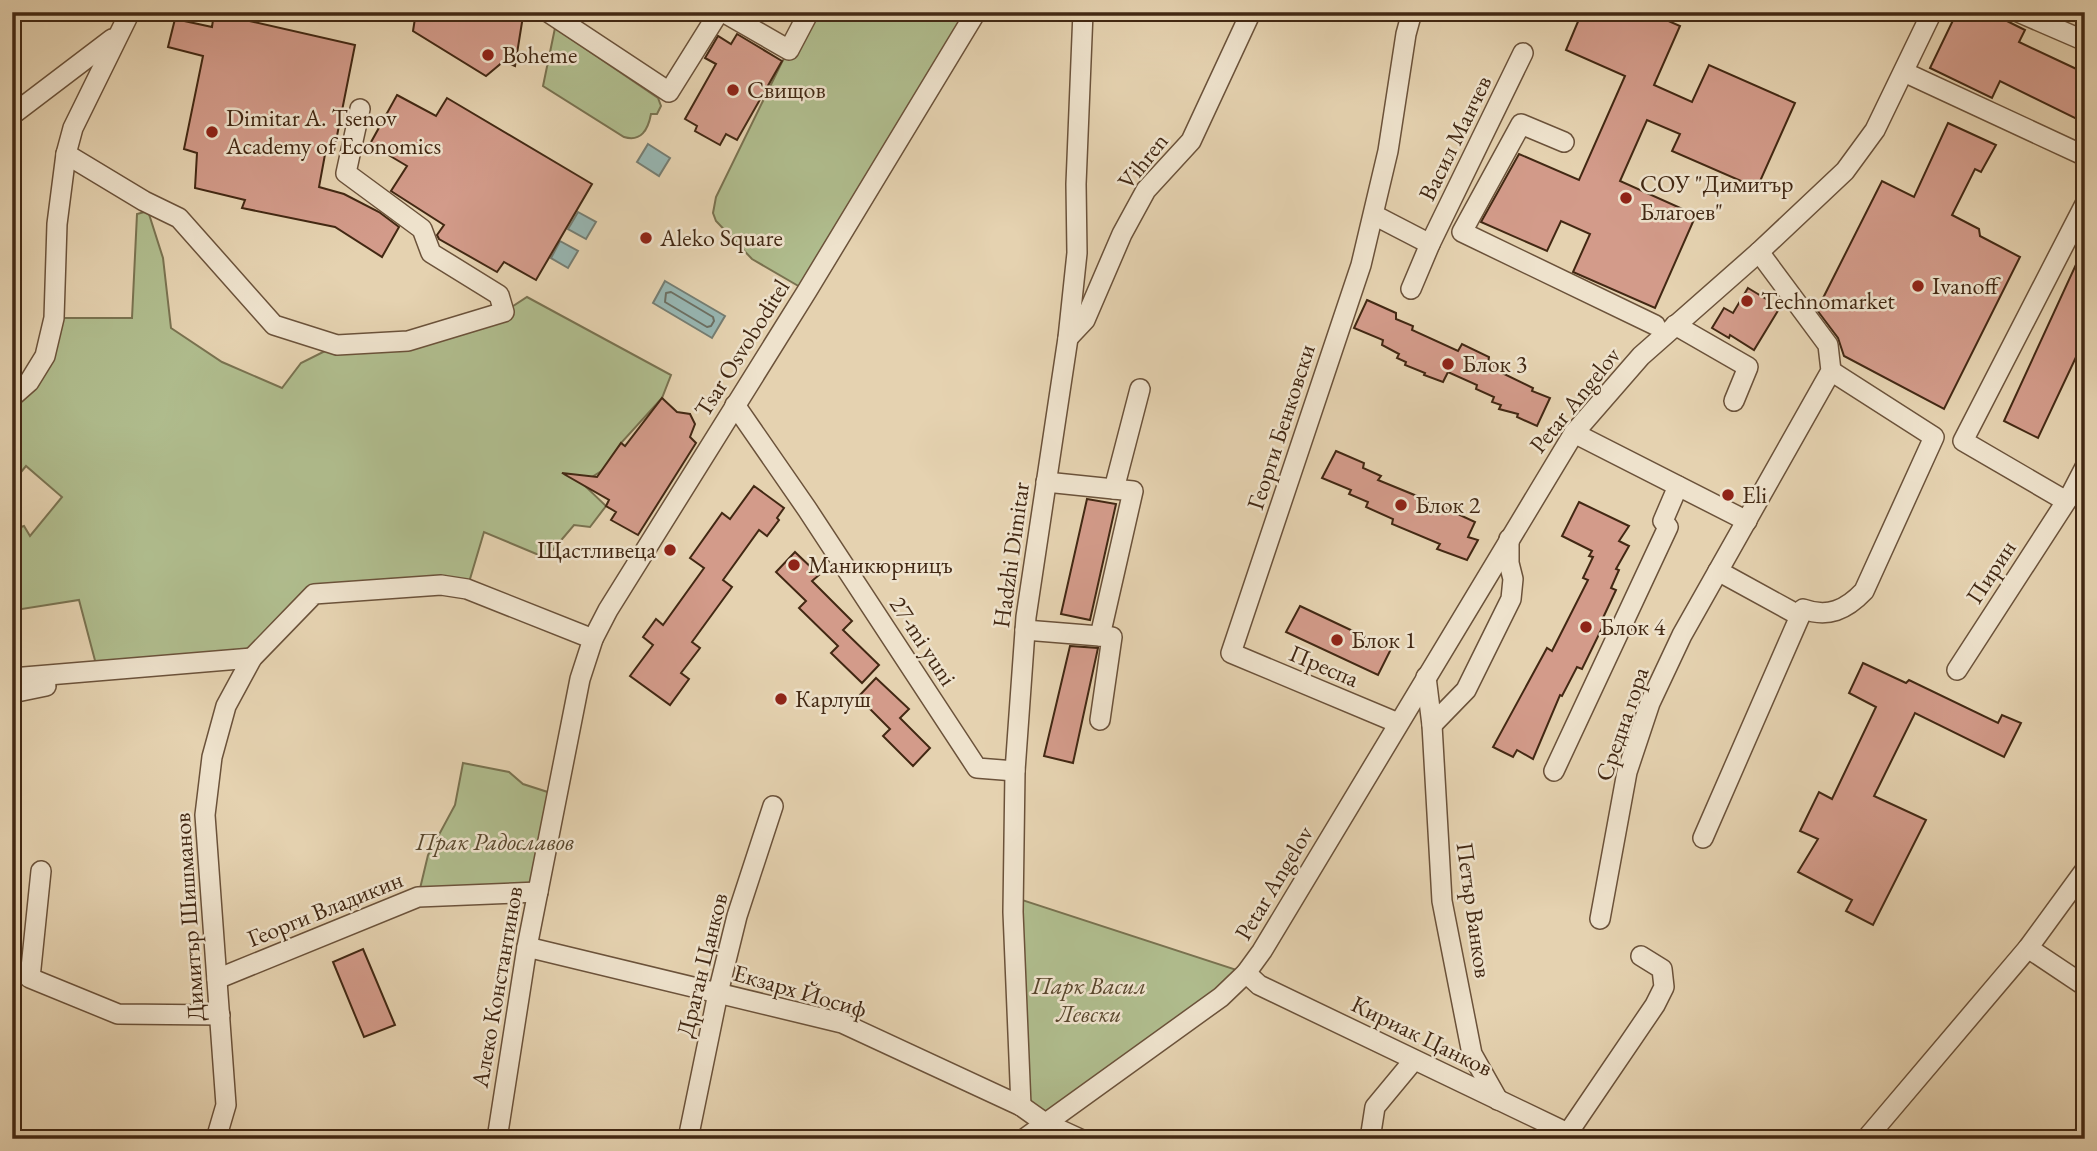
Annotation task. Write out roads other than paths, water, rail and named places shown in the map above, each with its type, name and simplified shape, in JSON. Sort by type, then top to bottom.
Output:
[{"type":"street","points":[[12,408],[45,356],[54,318],[57,224],[66,154],[73,128],[130,12]]},
{"type":"street","points":[[548,12],[670,92],[721,12],[789,50],[809,12]]},
{"type":"street","name":"Tsar Osvoboditel","points":[[593,639],[608,610],[807,291],[976,12]]},
{"type":"street","name":"Hadzhi Dimitar","points":[[1021,1106],[1013,912],[1015,771],[1025,630],[1068,338],[1077,253],[1076,184],[1083,12]]},
{"type":"street","name":"Vihren","points":[[1068,338],[1085,320],[1122,234],[1146,190],[1191,141],[1251,12]]},
{"type":"street","name":"Георги Бенковски","points":[[1231,653],[1361,265],[1388,150],[1406,34],[1412,12]]},
{"type":"street","name":"Petar Angelov","points":[[1024,1139],[1222,997],[1246,973],[1262,951],[1574,433],[1665,325],[1759,252],[1845,171],[1875,130],[1932,12]]},
{"type":"street","points":[[2018,12],[2085,41]]},
{"type":"street","points":[[12,115],[116,36]]},
{"type":"street","name":"Васил Манчев","points":[[1411,289],[1430,244],[1524,53]]},
{"type":"street","points":[[1904,72],[2085,156]]},
{"type":"street","points":[[66,154],[144,201],[179,218],[274,325],[337,345],[408,341],[505,312],[499,295],[431,253],[422,229],[346,173],[360,109]]},
{"type":"street","points":[[1564,142],[1521,124],[1462,232],[1665,325],[1748,367],[1734,401]]},
{"type":"street","points":[[2074,499],[1964,441],[2085,204]]},
{"type":"street","points":[[1374,215],[1430,244]]},
{"type":"street","points":[[1703,838],[1803,609],[1818,614],[1843,609],[1864,591],[1934,437],[1831,371],[1828,345],[1759,252]]},
{"type":"street","name":"Средна гора","points":[[1600,919],[1627,772],[1650,703],[1682,635],[1831,371]]},
{"type":"street","points":[[12,397],[29,382]]},
{"type":"street","points":[[1114,489],[1140,389]]},
{"type":"street","name":"27-mi yuni","points":[[735,405],[807,509],[977,768],[1015,771]]},
{"type":"street","points":[[1574,433],[1747,521]]},
{"type":"street","name":"Пирин","points":[[1957,670],[2074,499],[2085,467]]},
{"type":"street","points":[[1046,482],[1133,491],[1100,636]]},
{"type":"street","points":[[1553,771],[1668,527],[1663,521],[1678,486]]},
{"type":"street","points":[[1432,725],[1466,690],[1511,599],[1513,579],[1509,563],[1509,538]]},
{"type":"street","points":[[1718,572],[1800,616]]},
{"type":"street","name":"Димитър Шишманов","points":[[216,1139],[226,1105],[205,815],[212,757],[226,706],[252,658],[314,594],[441,586],[467,589],[593,639]]},
{"type":"street","points":[[1025,630],[1112,638],[1100,720]]},
{"type":"street","name":"Алеко Константинов","points":[[497,1139],[527,947],[580,678],[593,639]]},
{"type":"street","name":"Преспа","points":[[1231,653],[1398,723]]},
{"type":"street","points":[[12,678],[252,658]]},
{"type":"street","points":[[12,693],[46,686],[55,674]]},
{"type":"street","name":"Петър Ванков","points":[[1426,677],[1432,725],[1442,901],[1472,1054],[1498,1100]]},
{"type":"street","name":"Драган Цанков","points":[[688,1139],[737,916],[774,806]]},
{"type":"street","points":[[1866,1139],[2028,948],[2085,870]]},
{"type":"street","points":[[41,871],[21,977],[118,1014],[220,1015]]},
{"type":"street","name":"Георги Владикин","points":[[217,979],[418,897],[538,892]]},
{"type":"street","name":"Екзарх Йосиф","points":[[527,947],[842,1023],[1021,1106],[1045,1124],[1080,1139]]},
{"type":"street","points":[[2028,948],[2085,986]]},
{"type":"street","points":[[1568,1137],[1655,1005],[1664,987],[1662,969],[1641,956]]},
{"type":"street","name":"Кириак Цанков","points":[[1246,973],[1259,985],[1498,1100],[1568,1137]]},
{"type":"street","points":[[1370,1139],[1375,1107],[1414,1060]]},
{"type":"street","points":[[2081,1139],[2085,1133]]},
{"type":"water","points":[[648,144],[670,158],[659,176],[637,162]]},
{"type":"water","points":[[578,212],[596,222],[586,239],[568,229]]},
{"type":"water","points":[[560,241],[578,251],[568,268],[551,258]]},
{"type":"water","points":[[665,281],[725,316],[712,338],[653,303]]},
{"type":"place","name":"Boheme","points":[[488,55]]},
{"type":"place","name":"Свищов","points":[[733,90]]},
{"type":"place","name":"Dimitar A. Tsenov Academy of Economics","points":[[212,132]]},
{"type":"place","name":"СОУ \"Димитър Благоев\"","points":[[1626,198]]},
{"type":"place","name":"Aleko Square","points":[[646,238]]},
{"type":"place","name":"Ivanoff","points":[[1918,286]]},
{"type":"place","name":"Technomarket","points":[[1747,301]]},
{"type":"place","name":"Блок 3","points":[[1448,364]]},
{"type":"place","name":"Eli","points":[[1728,495]]},
{"type":"place","name":"Блок 2","points":[[1401,505]]},
{"type":"place","name":"Щастливеца","points":[[670,550]]},
{"type":"place","name":"Маникюрницъ","points":[[794,565]]},
{"type":"place","name":"Блок 4","points":[[1586,627]]},
{"type":"place","name":"Блок 1","points":[[1337,640]]},
{"type":"place","name":"Карлуш","points":[[781,699]]},
{"type":"park label","name":"Прак Радославов","points":[[495,842]]},
{"type":"park label","name":"Парк Васил Левски","points":[[1089,1000]]}]
